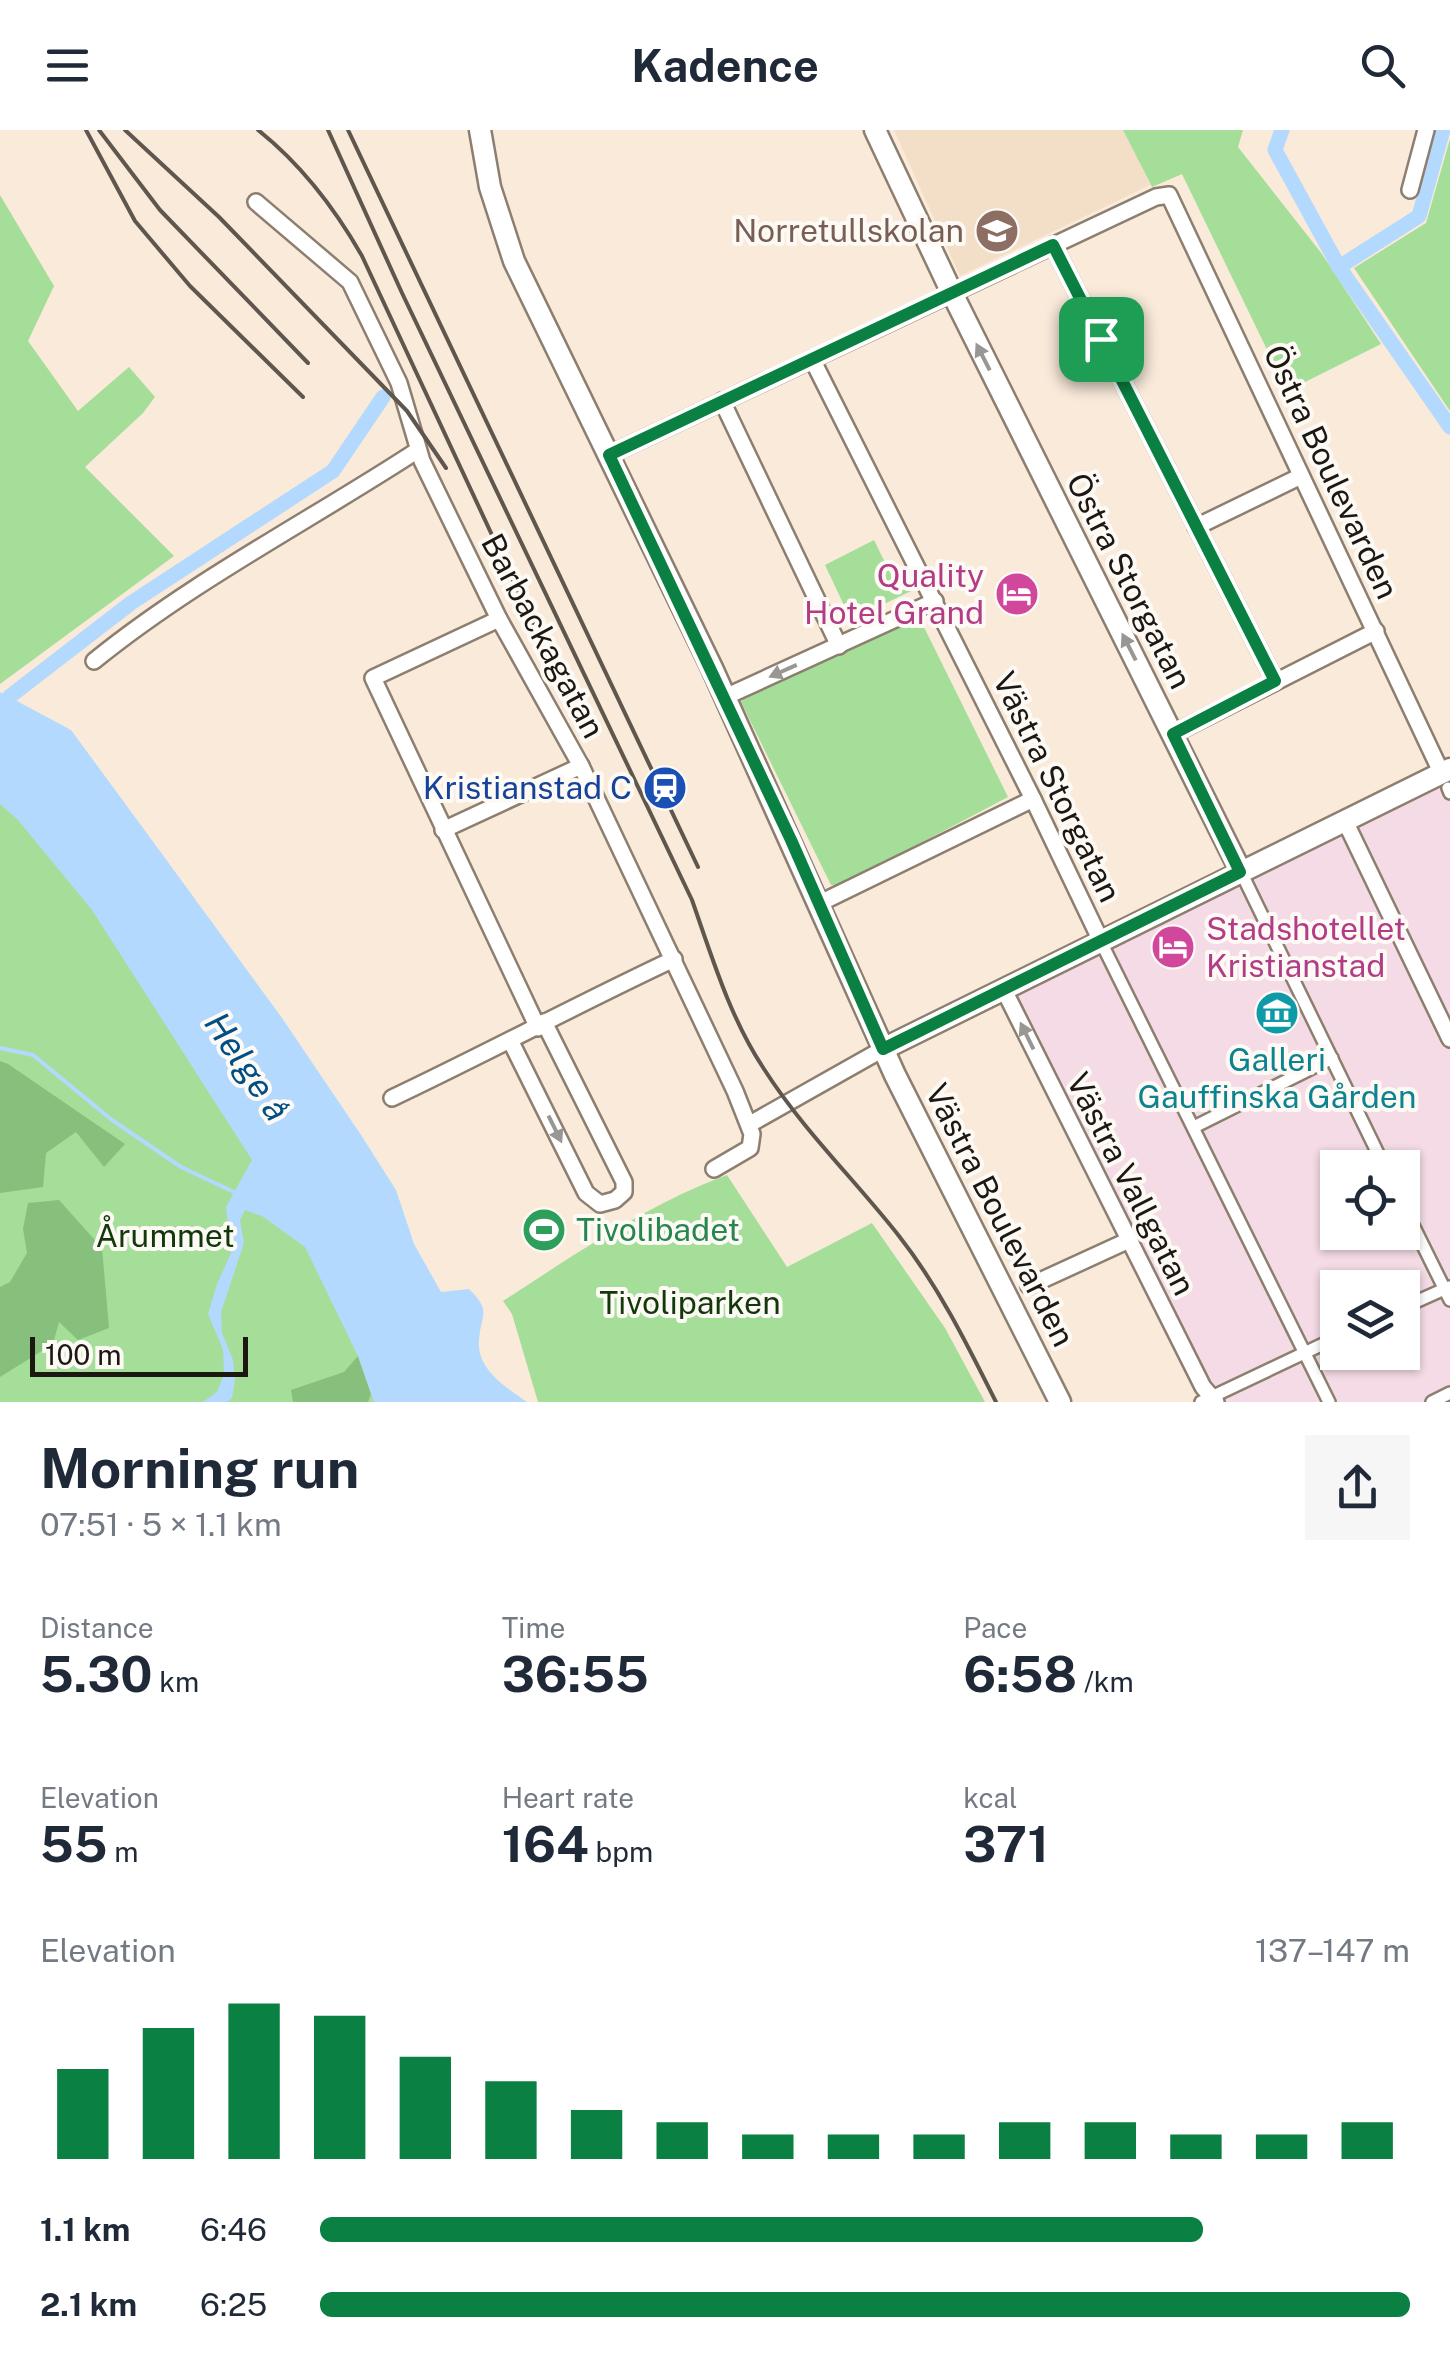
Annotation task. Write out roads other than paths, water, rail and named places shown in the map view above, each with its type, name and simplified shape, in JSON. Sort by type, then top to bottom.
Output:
[{"type":"street","name":"Västra Boulevarden","points":[[480,130],[490,187],[514,262],[725,697],[883,1049],[1060,1402]]},
{"type":"street","name":"Östra Storgatan","points":[[875,130],[950,291],[1376,1150]]},
{"type":"street","points":[[1410,190],[1426,130]]},
{"type":"street","name":"Östra Boulevarden","points":[[1053,245],[1156,196],[1168,195],[1447,781]]},
{"type":"street","name":"Barbackagatan","points":[[256,202],[350,282],[399,383],[418,450],[499,619],[581,766],[750,1124]]},
{"type":"street","points":[[609,455],[1053,245],[1275,681]]},
{"type":"street","name":"Västra Storgatan","points":[[812,360],[1034,799],[1329,1402]]},
{"type":"street","points":[[722,401],[839,646]]},
{"type":"street","points":[[94,661],[254,550],[332,506],[418,450]]},
{"type":"street","points":[[1196,527],[1302,476]]},
{"type":"street","points":[[725,697],[935,601]]},
{"type":"street","points":[[499,619],[373,678],[442,830],[624,1182],[624,1192],[615,1200],[600,1204],[586,1193],[512,1042]]},
{"type":"street","points":[[1173,734],[1376,631]]},
{"type":"street","points":[[442,830],[581,766]]},
{"type":"street","points":[[714,1169],[750,1148],[750,1124],[883,1049],[1345,821],[1447,781]]},
{"type":"street","points":[[818,904],[1034,799]]},
{"type":"street","points":[[1345,821],[1450,1039]]},
{"type":"street","points":[[392,1098],[674,959]]},
{"type":"street","name":"Västra Vallgatan","points":[[1003,988],[1210,1400]]},
{"type":"street","points":[[1194,1127],[1332,1058]]},
{"type":"street","points":[[1420,1238],[1448,1292],[1420,1302]]},
{"type":"street","points":[[1029,1286],[1127,1241]]},
{"type":"street","points":[[1210,1400],[1320,1345]]},
{"type":"street","points":[[1432,1402],[1450,1393]]},
{"type":"water","name":"Helge å","points":[[0,692],[71,730],[282,1018],[361,1135],[396,1190],[414,1244],[441,1292],[469,1289],[481,1303],[482,1360],[494,1377],[527,1402],[374,1402],[358,1356],[305,1247],[262,1216],[245,1210],[240,1220],[244,1243],[221,1312],[222,1333],[233,1360],[232,1398],[227,1402],[203,1402],[217,1392],[224,1375],[223,1349],[208,1314],[231,1253],[226,1207],[252,1160],[92,910],[18,820],[0,804]]},
{"type":"waterway","points":[[1282,130],[1275,150],[1339,267],[1450,427]]},
{"type":"waterway","points":[[1339,267],[1419,216],[1443,130]]},
{"type":"waterway","points":[[9,697],[131,603],[333,471],[383,397]]},
{"type":"waterway","points":[[0,1048],[33,1055],[112,1120],[181,1167],[236,1193]]},
{"type":"railway","points":[[86,130],[135,221],[190,286],[303,397]]},
{"type":"railway","points":[[99,130],[160,210],[308,363]]},
{"type":"railway","points":[[125,130],[219,217],[407,411],[446,468]]},
{"type":"railway","points":[[258,130],[316,188],[362,256],[560,681]]},
{"type":"railway","points":[[328,130],[692,900],[741,1029],[795,1113],[882,1215],[927,1275],[996,1402]]},
{"type":"railway","points":[[348,130],[698,867]]},
{"type":"place","name":"Norretullskolan","points":[[997,231]]},
{"type":"place","name":"Quality Hotel Grand","points":[[1017,594]]},
{"type":"place","name":"Kristianstad C","points":[[665,788]]},
{"type":"place","name":"Stadshotellet Kristianstad","points":[[1173,947]]},
{"type":"place","name":"Galleri Gauffinska Gården","points":[[1277,1013]]},
{"type":"place","name":"Tivolibadet","points":[[544,1230]]},
{"type":"park label","name":"Årummet","points":[[165,1236]]},
{"type":"park label","name":"Tivoliparken","points":[[690,1303]]}]
